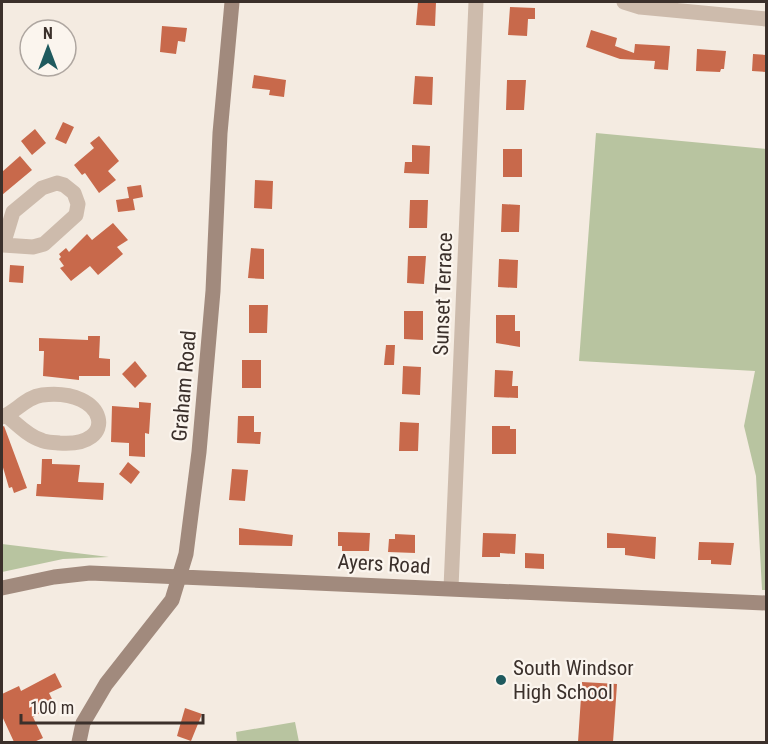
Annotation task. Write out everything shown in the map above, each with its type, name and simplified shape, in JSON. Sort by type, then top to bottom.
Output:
[{"type":"street","name":"Graham Road","points":[[79,742],[83,723],[106,684],[172,600],[186,554],[199,452],[213,291],[225,58],[232,2]]},
{"type":"street","name":"Sunset Terrace","points":[[451,588],[476,2]]},
{"type":"street","points":[[624,2],[640,7],[766,19]]},
{"type":"street","points":[[57,183],[75,193],[78,204],[76,215],[44,244],[33,248],[2,245],[13,212],[42,188],[57,183]]},
{"type":"street","points":[[49,394],[84,399],[96,411],[98,423],[93,434],[84,442],[55,442],[36,438],[4,416],[31,398],[49,394]]},
{"type":"street","name":"Ayers Road","points":[[2,588],[54,577],[90,573],[766,603]]},
{"type":"green space","points":[[596,133],[766,149],[766,590],[762,590],[756,476],[744,426],[755,371],[579,361]]},
{"type":"green space","points":[[2,544],[109,557],[63,559],[2,572]]},
{"type":"green space","points":[[295,722],[299,742],[237,742],[236,732]]},
{"type":"building","points":[[418,2],[436,2],[435,26],[416,25]]},
{"type":"building","points":[[510,7],[535,8],[535,19],[528,19],[527,36],[508,35]]},
{"type":"building","points":[[162,26],[187,28],[185,42],[178,41],[176,54],[160,52]]},
{"type":"building","points":[[591,30],[617,38],[615,46],[634,53],[635,44],[670,46],[668,70],[654,69],[655,61],[620,59],[586,47]]},
{"type":"building","points":[[697,49],[726,51],[724,69],[720,72],[696,71]]},
{"type":"building","points":[[753,54],[766,55],[766,72],[752,71]]},
{"type":"building","points":[[254,75],[286,80],[284,97],[269,95],[270,90],[252,88]]},
{"type":"building","points":[[415,76],[433,77],[432,105],[413,104]]},
{"type":"building","points":[[507,80],[526,80],[524,110],[506,110]]},
{"type":"building","points":[[63,122],[74,127],[66,144],[55,139]]},
{"type":"building","points":[[35,129],[46,143],[32,155],[21,141]]},
{"type":"building","points":[[99,136],[119,161],[108,171],[116,180],[99,193],[85,173],[82,175],[74,165],[94,148],[90,143]]},
{"type":"building","points":[[412,145],[430,146],[429,174],[404,173],[405,162],[412,162]]},
{"type":"building","points":[[503,149],[522,149],[522,177],[503,177]]},
{"type":"building","points":[[20,156],[32,170],[2,195],[2,172]]},
{"type":"building","points":[[255,180],[273,181],[272,209],[254,208]]},
{"type":"building","points":[[141,185],[143,197],[133,199],[135,210],[118,212],[116,200],[129,198],[127,187]]},
{"type":"building","points":[[410,200],[428,200],[427,228],[409,228]]},
{"type":"building","points":[[502,204],[520,205],[519,232],[501,232]]},
{"type":"building","points":[[113,223],[128,240],[117,247],[123,254],[98,275],[90,266],[71,281],[60,268],[64,266],[59,259],[61,257],[59,254],[66,248],[69,252],[87,234],[92,240]]},
{"type":"building","points":[[251,248],[264,249],[264,279],[248,278]]},
{"type":"building","points":[[408,256],[426,256],[424,284],[407,283]]},
{"type":"building","points":[[499,259],[518,260],[517,288],[498,287]]},
{"type":"building","points":[[10,265],[24,266],[23,283],[9,282]]},
{"type":"building","points":[[249,305],[268,305],[267,333],[249,333]]},
{"type":"building","points":[[404,311],[423,311],[423,340],[404,339]]},
{"type":"building","points":[[496,315],[515,315],[515,331],[520,331],[520,347],[496,343]]},
{"type":"building","points":[[88,336],[100,336],[99,358],[110,359],[110,376],[79,376],[79,380],[43,376],[44,351],[39,351],[39,338],[88,340]]},
{"type":"building","points":[[386,345],[395,345],[394,365],[384,365]]},
{"type":"building","points":[[242,360],[261,360],[261,388],[242,388]]},
{"type":"building","points":[[135,361],[147,376],[135,388],[122,374]]},
{"type":"building","points":[[403,366],[421,367],[420,395],[402,394]]},
{"type":"building","points":[[495,370],[513,371],[512,386],[518,386],[518,398],[494,397]]},
{"type":"building","points":[[139,402],[151,403],[149,434],[145,433],[145,457],[129,456],[129,443],[111,442],[112,406],[139,408]]},
{"type":"building","points":[[238,416],[254,416],[254,432],[261,432],[260,444],[237,443]]},
{"type":"building","points":[[400,422],[419,423],[418,451],[399,451]]},
{"type":"building","points":[[4,426],[27,488],[14,493],[12,487],[9,488],[2,464],[2,427]]},
{"type":"building","points":[[492,426],[510,426],[510,429],[516,429],[516,454],[492,454]]},
{"type":"building","points":[[42,459],[52,459],[52,464],[80,465],[78,482],[104,483],[103,500],[36,496],[37,484],[41,484]]},
{"type":"building","points":[[128,462],[140,472],[131,484],[119,474]]},
{"type":"building","points":[[232,469],[248,470],[245,501],[229,500]]},
{"type":"building","points":[[239,528],[293,535],[292,546],[239,545]]},
{"type":"building","points":[[338,532],[370,533],[369,551],[342,551],[342,546],[338,546]]},
{"type":"building","points":[[483,533],[516,534],[515,554],[500,553],[500,557],[482,557]]},
{"type":"building","points":[[607,533],[656,537],[655,559],[625,555],[625,548],[607,548]]},
{"type":"building","points":[[395,534],[415,535],[415,553],[388,552],[389,539],[395,539]]},
{"type":"building","points":[[699,542],[734,543],[731,565],[711,564],[711,560],[698,560]]},
{"type":"building","points":[[525,553],[544,554],[544,569],[525,568]]},
{"type":"building","points":[[55,673],[62,687],[49,693],[53,701],[38,708],[40,713],[33,717],[43,738],[34,742],[14,742],[2,716],[2,694],[19,686],[21,691]]},
{"type":"building","points":[[582,682],[617,684],[613,742],[578,742]]},
{"type":"building","points":[[185,708],[202,714],[191,741],[177,736]]},
{"type":"place","name":"South Windsor High School","points":[[501,680]]}]
